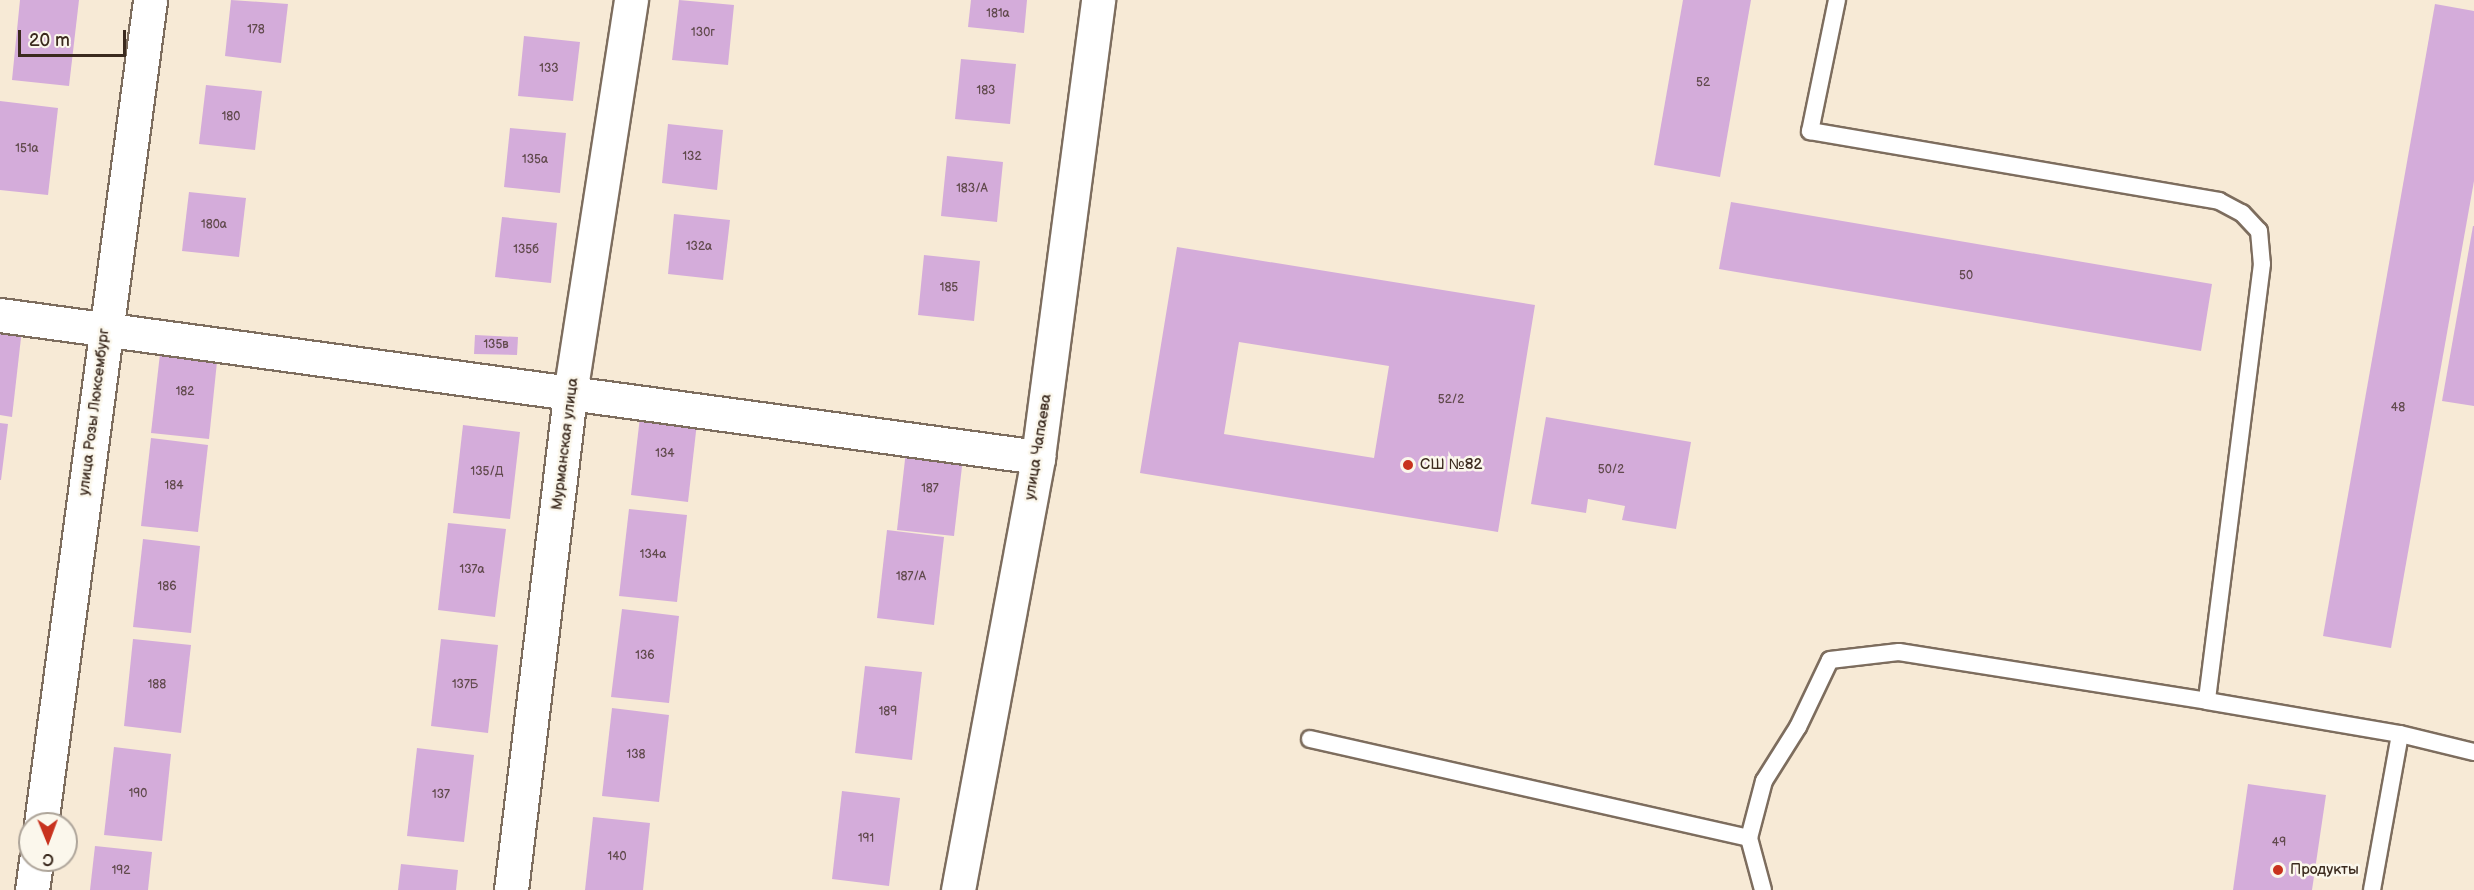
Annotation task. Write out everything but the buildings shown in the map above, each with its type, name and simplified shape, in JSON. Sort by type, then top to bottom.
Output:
[{"type":"street","name":"улица Розы Люксембург","points":[[43,812],[150,0]]},
{"type":"street","name":"Мурманская улица","points":[[511,890],[570,394],[631,0]]},
{"type":"street","name":"улица Чапаева","points":[[958,890],[1038,457],[1098,0]]},
{"type":"street","points":[[0,315],[1038,457]]},
{"type":"street","points":[[32,890],[34,872]]},
{"type":"lane","points":[[1837,0],[1810,130],[2219,201],[2242,213],[2259,231],[2262,264],[2206,701]]},
{"type":"lane","points":[[1763,890],[1749,838],[1764,781],[1798,727],[1830,660],[1899,652],[2400,734],[2474,752]]},
{"type":"lane","points":[[2372,890],[2400,734]]},
{"type":"lane","points":[[1310,739],[1749,838]]},
{"type":"place","name":"СШ №82","points":[[1408,465]]},
{"type":"place","name":"Продукты","points":[[2278,870]]}]
